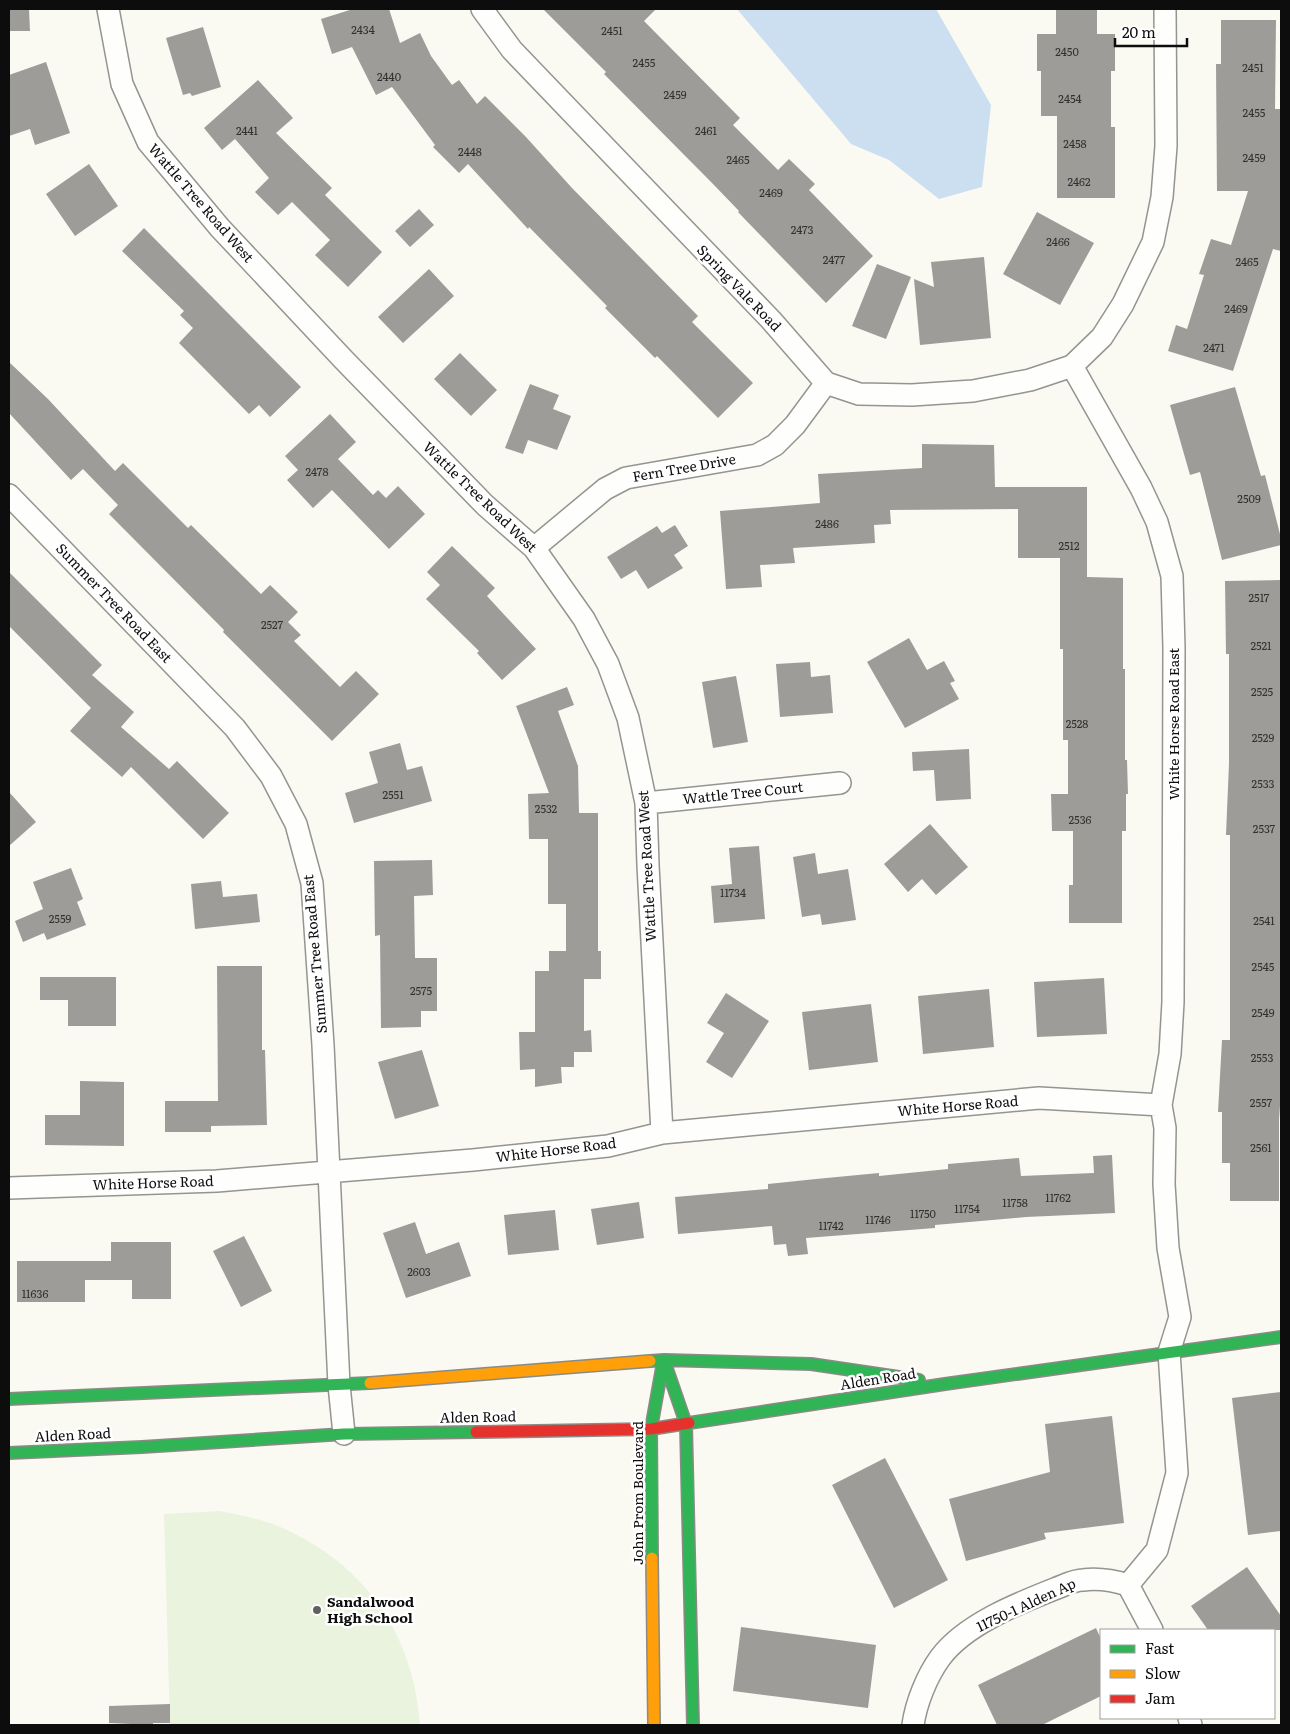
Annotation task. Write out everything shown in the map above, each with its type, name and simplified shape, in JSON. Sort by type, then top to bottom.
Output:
[{"type":"street","name":"Wattle Tree Road West","points":[[108,9],[122,84],[148,142],[220,228],[343,359],[485,505],[534,548],[584,619],[608,664],[628,718],[646,803],[662,1132]]},
{"type":"street","name":"Spring Vale Road","points":[[482,9],[512,50],[771,320],[826,384]]},
{"type":"street","points":[[826,384],[859,394],[912,395],[973,391],[1030,380],[1072,366],[1102,337],[1123,304],[1153,242],[1162,198],[1166,146],[1165,9]]},
{"type":"street","name":"White Horse Road East","points":[[1072,366],[1141,488],[1157,522],[1172,576],[1174,648],[1173,1002],[1170,1054],[1161,1104],[1164,1128],[1164,1184],[1168,1248],[1180,1316],[1170,1352]]},
{"type":"street","name":"Fern Tree Drive","points":[[534,548],[605,489],[626,478],[756,455],[775,445],[794,425],[826,384]]},
{"type":"street","name":"Summer Tree Road East","points":[[9,495],[235,728],[271,776],[296,824],[312,883],[323,1044],[344,1434]]},
{"type":"street","name":"Wattle Tree Court","points":[[646,803],[840,783]]},
{"type":"street","name":"White Horse Road","points":[[9,1188],[217,1181],[474,1160],[608,1146],[662,1132],[1039,1098],[1161,1104]]},
{"type":"street","name":"Alden Road","points":[[9,1453],[142,1447],[344,1434],[651,1429],[945,1384],[1281,1337]]},
{"type":"street","points":[[1151,1629],[1128,1585],[1157,1550],[1177,1473],[1170,1352]]},
{"type":"street","points":[[664,1360],[686,1424],[694,1725]]},
{"type":"street","name":"Alden Road","points":[[9,1399],[340,1385],[664,1360],[811,1364],[945,1384]]},
{"type":"street","name":"John Prom Boulevard","points":[[654,1725],[651,1429],[664,1360]]},
{"type":"street","name":"11750-1 Alden Ap","points":[[913,1725],[914,1714],[928,1679],[940,1658],[962,1636],[991,1618],[1042,1594],[1080,1580],[1110,1580],[1128,1585]]},
{"type":"green space","points":[[220,1511],[264,1521],[289,1531],[317,1547],[342,1565],[364,1586],[382,1610],[397,1635],[408,1663],[416,1693],[420,1725],[170,1725],[164,1514]]},
{"type":"water","points":[[737,9],[936,9],[991,105],[982,187],[939,199],[889,160],[851,144]]},
{"type":"building","points":[[9,9],[29,9],[30,31],[9,31]]},
{"type":"building","points":[[353,9],[389,9],[400,43],[420,33],[431,56],[452,85],[459,80],[477,104],[485,96],[698,316],[692,322],[753,383],[718,418],[657,356],[655,358],[605,308],[607,306],[529,227],[528,229],[468,164],[459,173],[433,147],[435,145],[392,87],[376,95],[352,47],[332,54],[321,19]]},
{"type":"building","points":[[543,9],[656,9],[644,21],[740,118],[733,125],[778,170],[789,159],[815,184],[809,190],[873,256],[826,303],[714,185],[604,74],[606,72]]},
{"type":"building","points":[[1056,9],[1097,9],[1097,34],[1115,34],[1115,71],[1111,71],[1111,127],[1115,127],[1115,198],[1057,198],[1057,116],[1041,116],[1041,71],[1037,71],[1037,34],[1056,34]]},
{"type":"building","points":[[1221,20],[1276,20],[1275,109],[1281,109],[1281,251],[1273,249],[1233,371],[1168,351],[1176,325],[1187,329],[1204,275],[1199,274],[1211,239],[1231,245],[1248,191],[1217,191],[1216,64],[1221,64]]},
{"type":"building","points":[[203,27],[221,87],[192,96],[190,93],[183,95],[166,38]]},
{"type":"building","points":[[46,62],[70,133],[35,145],[30,129],[9,136],[9,75]]},
{"type":"building","points":[[258,80],[293,118],[276,133],[332,188],[325,195],[382,252],[348,287],[315,255],[330,240],[292,202],[278,215],[255,192],[269,178],[235,139],[222,150],[204,128]]},
{"type":"building","points":[[89,164],[118,206],[75,236],[46,194]]},
{"type":"building","points":[[419,209],[434,225],[410,247],[395,231]]},
{"type":"building","points":[[1037,212],[1094,243],[1060,305],[1003,274]]},
{"type":"building","points":[[144,228],[301,387],[270,417],[259,405],[249,414],[179,343],[193,328],[180,315],[184,311],[122,251]]},
{"type":"building","points":[[984,257],[991,338],[920,345],[914,279],[934,287],[931,262]]},
{"type":"building","points":[[877,264],[911,277],[886,339],[852,326]]},
{"type":"building","points":[[429,269],[454,296],[403,343],[378,317]]},
{"type":"building","points":[[460,353],[497,390],[471,416],[434,379]]},
{"type":"building","points":[[9,362],[48,399],[115,471],[123,463],[188,528],[191,525],[261,594],[270,585],[298,612],[288,622],[301,635],[294,641],[340,687],[356,671],[379,694],[332,741],[109,514],[118,505],[83,469],[71,480],[9,413]]},
{"type":"building","points":[[530,384],[559,395],[553,409],[571,416],[557,450],[528,440],[523,454],[505,448]]},
{"type":"building","points":[[1235,387],[1261,476],[1265,475],[1281,538],[1281,545],[1222,560],[1200,472],[1190,475],[1170,405]]},
{"type":"building","points":[[330,414],[356,442],[338,459],[373,495],[378,490],[386,498],[398,486],[425,514],[389,549],[332,490],[313,508],[287,480],[298,470],[285,456]]},
{"type":"building","points":[[922,444],[994,445],[995,487],[1087,487],[1087,577],[1123,578],[1125,760],[1127,760],[1128,794],[1126,794],[1126,831],[1122,831],[1122,923],[1069,923],[1069,885],[1073,885],[1073,831],[1052,831],[1051,794],[1068,794],[1068,740],[1063,740],[1060,558],[1018,558],[1018,509],[890,510],[891,524],[874,525],[875,543],[793,548],[795,563],[760,565],[762,587],[726,589],[720,511],[820,503],[818,474],[922,468]]},
{"type":"building","points":[[675,525],[688,546],[674,555],[683,568],[648,589],[636,570],[621,579],[607,557],[657,526],[662,533]]},
{"type":"building","points":[[452,546],[495,588],[487,596],[536,649],[502,680],[477,653],[479,651],[426,599],[440,585],[427,572]]},
{"type":"building","points":[[9,572],[102,665],[92,675],[134,712],[121,727],[169,769],[177,761],[229,813],[203,839],[131,767],[122,777],[70,731],[91,708],[9,626]]},
{"type":"building","points":[[1281,580],[1281,1091],[1279,1201],[1230,1201],[1230,1163],[1222,1163],[1222,1112],[1218,1112],[1222,1040],[1230,1040],[1230,835],[1226,835],[1229,763],[1229,654],[1226,654],[1225,581]]},
{"type":"building","points":[[909,638],[927,670],[944,661],[955,681],[950,683],[959,699],[905,728],[867,662]]},
{"type":"building","points":[[810,662],[811,677],[830,675],[833,713],[780,717],[776,664]]},
{"type":"building","points":[[736,676],[748,742],[713,748],[702,682]]},
{"type":"building","points":[[567,687],[574,705],[558,711],[578,766],[579,813],[598,813],[598,951],[601,951],[601,979],[584,979],[584,1031],[591,1030],[592,1052],[574,1052],[574,1067],[561,1067],[562,1083],[535,1087],[535,1069],[520,1070],[519,1032],[535,1032],[535,971],[549,971],[549,951],[566,951],[566,904],[548,904],[548,839],[529,839],[528,794],[549,793],[516,706]]},
{"type":"building","points":[[400,743],[407,770],[422,766],[432,801],[354,823],[345,793],[378,783],[369,752]]},
{"type":"building","points":[[969,749],[971,799],[936,801],[934,770],[913,771],[912,752]]},
{"type":"building","points":[[9,792],[36,822],[9,846]]},
{"type":"building","points":[[930,824],[968,867],[936,895],[922,879],[908,892],[884,864]]},
{"type":"building","points":[[759,846],[765,919],[714,923],[711,886],[732,884],[729,848]]},
{"type":"building","points":[[815,853],[818,874],[848,869],[856,920],[822,925],[820,914],[802,917],[793,857]]},
{"type":"building","points":[[432,860],[433,895],[414,896],[415,958],[437,958],[437,1011],[421,1011],[421,1027],[381,1028],[380,935],[375,936],[374,861]]},
{"type":"building","points":[[71,868],[83,899],[77,902],[86,925],[47,940],[44,933],[23,942],[15,921],[43,909],[33,882]]},
{"type":"building","points":[[221,881],[223,897],[257,894],[260,922],[195,929],[191,884]]},
{"type":"building","points":[[217,966],[262,966],[262,1050],[265,1050],[267,1125],[211,1126],[211,1132],[165,1132],[165,1101],[218,1101]]},
{"type":"building","points":[[40,977],[116,977],[116,1026],[68,1026],[68,1000],[40,1000]]},
{"type":"building","points":[[1104,978],[1107,1034],[1037,1037],[1034,982]]},
{"type":"building","points":[[989,989],[994,1047],[923,1054],[918,996]]},
{"type":"building","points":[[726,993],[769,1021],[732,1078],[706,1062],[724,1033],[707,1023]]},
{"type":"building","points":[[871,1004],[878,1062],[809,1070],[802,1012]]},
{"type":"building","points":[[422,1050],[439,1106],[395,1119],[378,1062]]},
{"type":"building","points":[[80,1081],[124,1082],[124,1146],[45,1145],[45,1115],[80,1115]]},
{"type":"building","points":[[1112,1155],[1115,1213],[1026,1217],[935,1225],[935,1228],[806,1238],[808,1254],[788,1256],[786,1244],[774,1245],[772,1226],[678,1234],[675,1197],[768,1189],[768,1184],[816,1179],[879,1173],[879,1176],[948,1169],[948,1164],[1019,1158],[1021,1176],[1094,1173],[1093,1156]]},
{"type":"building","points":[[639,1202],[644,1238],[597,1245],[591,1209]]},
{"type":"building","points":[[555,1210],[559,1250],[508,1255],[504,1215]]},
{"type":"building","points":[[415,1222],[426,1254],[459,1242],[471,1276],[406,1298],[383,1233]]},
{"type":"building","points":[[244,1236],[272,1291],[241,1307],[213,1251]]},
{"type":"building","points":[[111,1242],[171,1242],[171,1299],[132,1299],[132,1280],[85,1280],[85,1302],[17,1302],[17,1261],[111,1261]]},
{"type":"building","points":[[1281,1392],[1281,1531],[1248,1535],[1232,1398]]},
{"type":"building","points":[[1112,1416],[1124,1523],[1044,1533],[1046,1539],[966,1561],[949,1499],[1050,1472],[1045,1424]]},
{"type":"building","points":[[885,1458],[948,1580],[894,1608],[832,1485]]},
{"type":"building","points":[[1247,1567],[1281,1616],[1281,1630],[1207,1629],[1191,1606]]},
{"type":"building","points":[[741,1627],[876,1645],[868,1708],[733,1691]]},
{"type":"building","points":[[1096,1628],[1100,1637],[1100,1696],[1042,1725],[997,1725],[978,1685]]},
{"type":"building","points":[[170,1704],[170,1723],[153,1723],[153,1725],[109,1723],[109,1706]]},
{"type":"traffic: fast","points":[[689,1423],[945,1384],[1281,1337]]},
{"type":"traffic: fast","points":[[664,1360],[686,1424],[693,1725]]},
{"type":"traffic: fast","points":[[650,1361],[811,1364],[919,1380]]},
{"type":"traffic: fast","points":[[652,1558],[651,1429],[663,1362]]},
{"type":"traffic: fast","points":[[9,1399],[370,1383]]},
{"type":"traffic: fast","points":[[9,1453],[142,1447],[344,1434],[476,1432]]},
{"type":"traffic: slow","points":[[370,1383],[650,1361]]},
{"type":"traffic: slow","points":[[652,1558],[654,1725]]},
{"type":"traffic: jam","points":[[476,1432],[651,1429],[689,1423]]},
{"type":"place","name":"Sandalwood High School","points":[[317,1610]]}]
